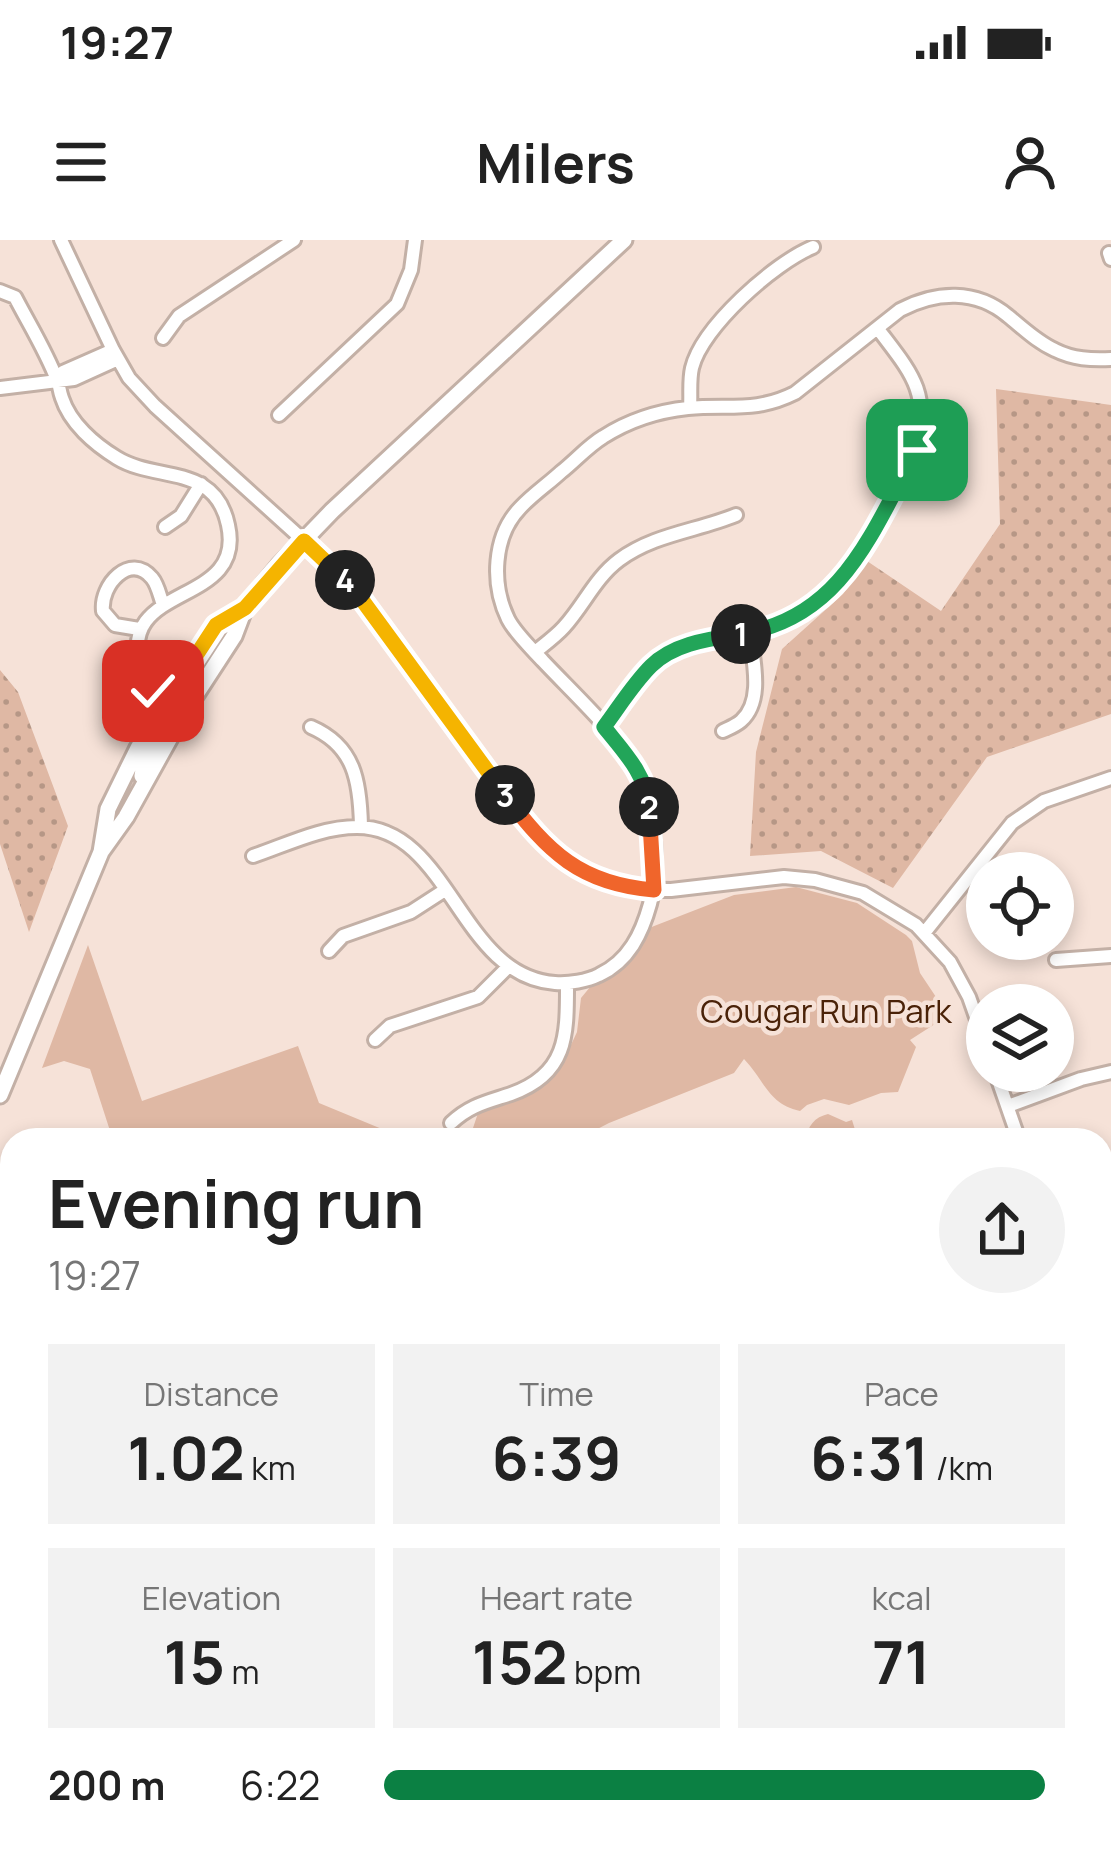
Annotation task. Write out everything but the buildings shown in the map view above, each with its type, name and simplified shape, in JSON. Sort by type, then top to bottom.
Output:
[{"type":"main road","points":[[0,1095],[100,852],[108,809],[176,683],[216,625],[245,608],[304,541],[624,240]]},
{"type":"main road","points":[[100,852],[126,817],[182,716],[234,636],[245,608]]},
{"type":"main road","points":[[139,792],[146,758],[182,696],[176,683]]},
{"type":"street","points":[[61,240],[129,378],[357,593],[548,848],[598,880],[654,890],[784,877],[863,893],[925,932],[966,992]]},
{"type":"street","points":[[164,338],[179,316],[295,240]]},
{"type":"street","points":[[279,415],[397,304],[412,270],[415,240]]},
{"type":"street","points":[[690,408],[692,367],[711,328],[790,257],[813,247]]},
{"type":"street","points":[[0,291],[15,297],[58,380],[62,402],[98,446],[122,462],[201,484],[224,513],[230,529],[229,551],[212,577],[153,611],[139,629],[136,647],[141,670],[163,706]]},
{"type":"street","points":[[253,856],[327,830],[361,826],[387,834],[422,858],[508,968],[536,982],[566,984],[600,975],[629,953],[646,921],[654,890],[647,791],[638,770],[604,727],[508,620],[498,586],[498,553],[508,522],[521,506],[603,437],[652,414],[752,407],[781,400],[919,300],[961,295],[986,302],[1050,349],[1077,359],[1111,359]]},
{"type":"street","points":[[604,727],[653,663],[699,641],[772,628],[818,604],[843,579],[917,450],[923,412],[910,371],[878,328]]},
{"type":"street","points":[[0,388],[74,379],[115,354]]},
{"type":"street","points":[[164,527],[181,516],[201,484]]},
{"type":"street","points":[[535,652],[564,627],[595,584],[620,560],[667,534],[736,515]]},
{"type":"street","points":[[139,629],[115,625],[103,611],[104,592],[115,578],[140,570],[149,575],[164,605]]},
{"type":"street","points":[[723,731],[744,719],[754,698],[750,633]]},
{"type":"street","points":[[142,660],[176,683]]},
{"type":"street","points":[[311,727],[333,737],[353,766],[361,796],[361,826]]},
{"type":"street","points":[[925,932],[1012,824],[1044,801],[1111,778]]},
{"type":"street","points":[[329,951],[343,936],[411,912],[445,890]]},
{"type":"street","points":[[1074,959],[1111,956]]},
{"type":"street","points":[[376,1040],[390,1026],[478,997],[508,968]]},
{"type":"street","points":[[451,1123],[466,1109],[521,1090],[548,1070],[567,1032],[566,984]]},
{"type":"street","points":[[1008,1106],[1111,1072]]},
{"type":"street","points":[[1003,1092],[1015,1128]]},
{"type":"green space","points":[[996,389],[1111,405],[1111,714],[987,757],[893,888],[821,851],[750,856],[756,752],[782,649],[843,594],[867,561],[941,611],[1000,524]]},
{"type":"green space","points":[[0,670],[18,692],[68,826],[29,932],[0,844]]},
{"type":"green space","name":"Cougar Run Park","points":[[796,887],[857,903],[912,941],[920,973],[954,1023],[938,1022],[910,1040],[916,1047],[898,1092],[849,1105],[824,1099],[800,1111],[774,1097],[744,1059],[734,1073],[599,1128],[473,1128],[478,1113],[527,1094],[562,1064],[577,1032],[581,998],[649,928],[734,895]]},
{"type":"green space","points":[[88,945],[142,1101],[298,1046],[319,1103],[379,1128],[109,1128],[90,1069],[64,1061],[42,1068]]},
{"type":"green space","points":[[828,1114],[852,1120],[854,1128],[809,1128]]},
{"type":"route","points":[[153,691],[163,706],[216,625],[245,608],[304,541],[357,593],[548,848],[598,880],[654,890],[647,791],[638,770],[604,727],[653,663],[677,649],[772,628],[818,604],[843,579],[917,450]]}]
